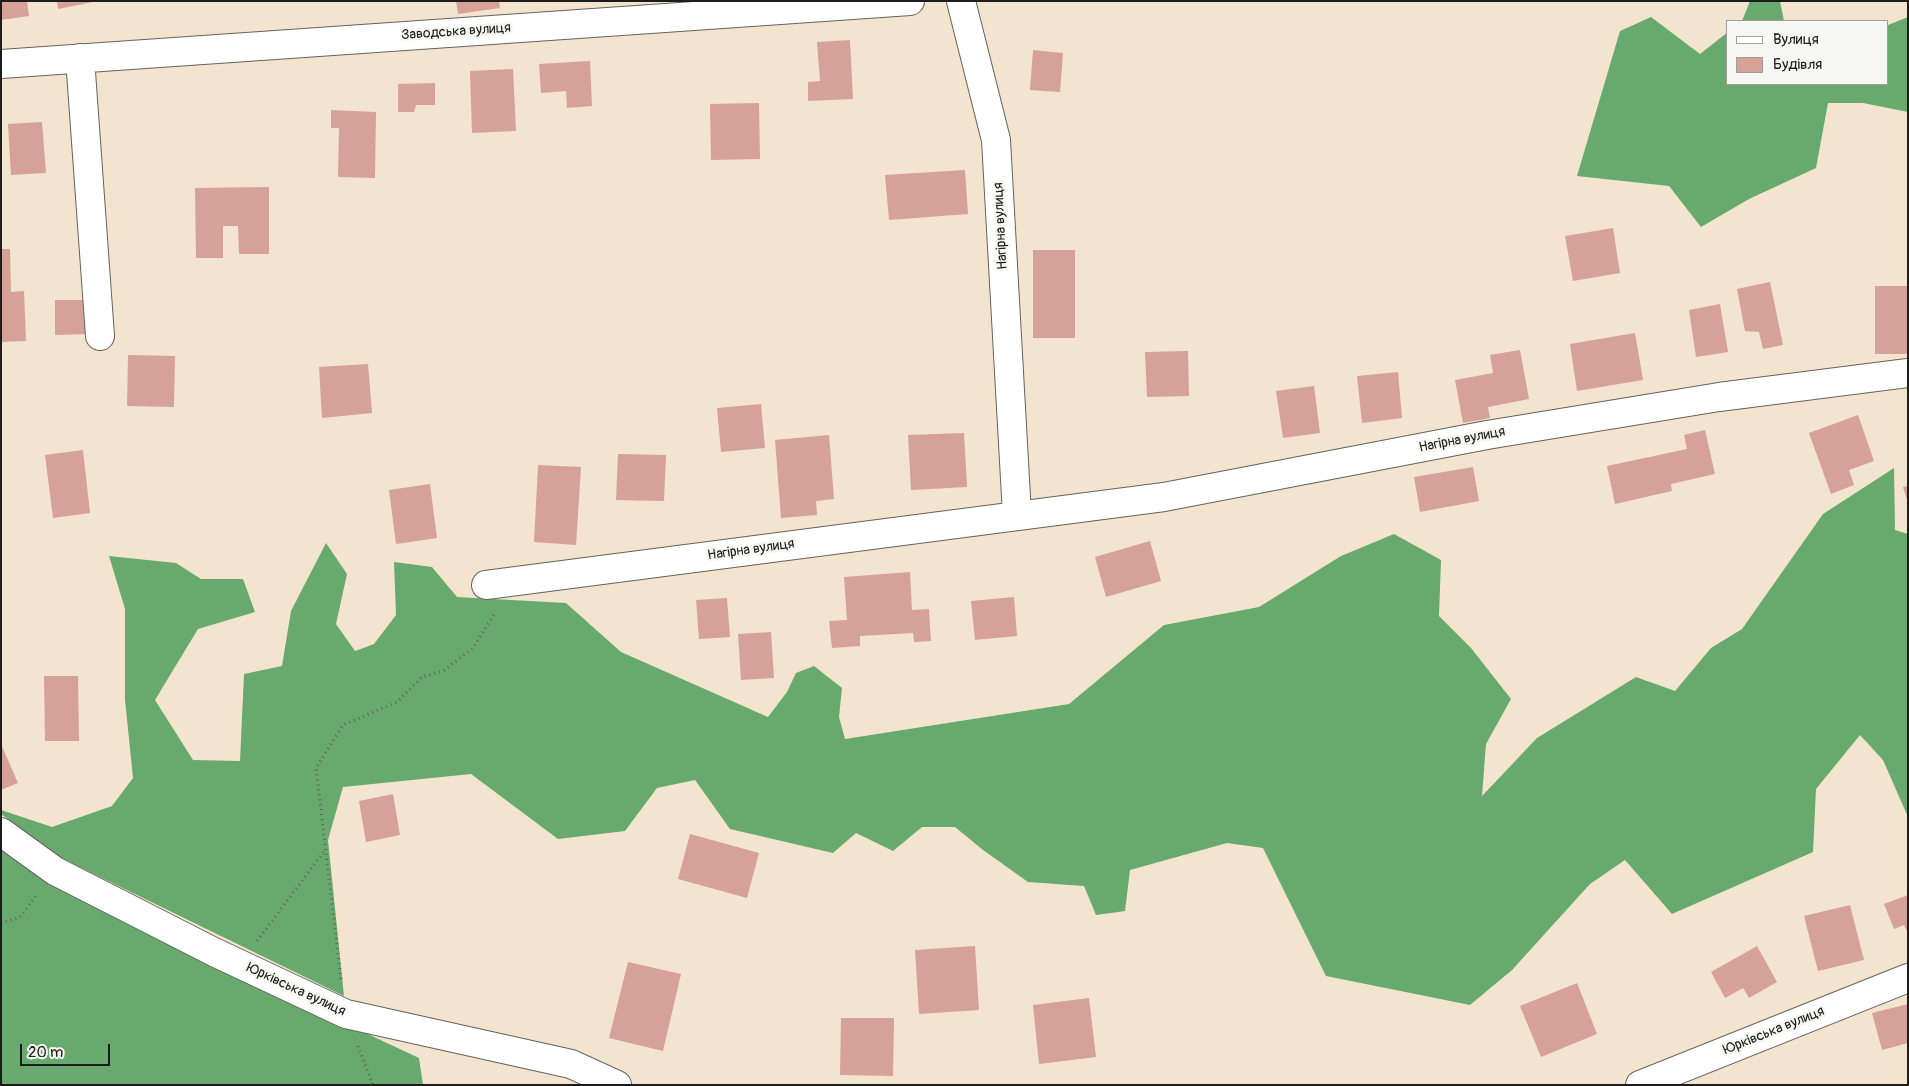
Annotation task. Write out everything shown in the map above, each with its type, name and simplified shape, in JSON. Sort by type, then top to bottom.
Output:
[{"type":"street","name":"Заводська вулиця","points":[[1,64],[910,1]]},
{"type":"street","name":"Нагірна вулиця","points":[[961,1],[996,140],[1017,515]]},
{"type":"street","points":[[80,58],[100,336]]},
{"type":"street","name":"Нагірна вулиця","points":[[486,585],[1164,497],[1487,435],[1719,397],[1908,373]]},
{"type":"street","name":"Юрківська вулиця","points":[[1,832],[55,871],[239,964],[346,1014],[571,1064],[616,1085]]},
{"type":"street","name":"Юрківська вулиця","points":[[1640,1085],[1908,978]]},
{"type":"path","points":[[373,1085],[346,1014],[316,768],[343,725],[397,702],[422,677],[443,671],[473,648],[515,581]]},
{"type":"path","points":[[239,964],[326,850]]},
{"type":"path","points":[[1,923],[20,917],[55,871]]},
{"type":"green space","points":[[1750,1],[1780,1],[1784,20],[1742,20]]},
{"type":"green space","points":[[1651,17],[1700,54],[1726,34],[1726,85],[1889,85],[1889,25],[1908,17],[1908,112],[1863,103],[1828,103],[1816,168],[1749,199],[1701,227],[1669,186],[1577,176],[1620,31]]},
{"type":"green space","points":[[1894,468],[1895,530],[1908,534],[1908,817],[1883,760],[1860,735],[1816,789],[1813,852],[1672,914],[1625,860],[1590,884],[1512,970],[1470,1005],[1326,976],[1263,848],[1227,843],[1130,870],[1125,911],[1096,915],[1084,886],[1028,882],[983,850],[955,827],[922,827],[893,851],[856,833],[833,853],[730,829],[695,780],[657,788],[625,831],[558,839],[471,774],[343,787],[328,840],[344,996],[63,859],[1,814],[1,810],[52,827],[112,806],[133,778],[125,700],[125,609],[109,556],[176,563],[201,579],[243,579],[255,612],[198,629],[155,700],[193,760],[240,761],[244,674],[282,666],[291,611],[326,543],[347,574],[336,624],[355,651],[374,644],[396,615],[394,562],[432,567],[457,597],[566,603],[621,652],[768,717],[787,692],[796,673],[814,666],[842,688],[839,717],[845,739],[1069,704],[1164,625],[1259,607],[1341,556],[1394,534],[1441,560],[1439,616],[1471,648],[1511,699],[1486,744],[1482,796],[1537,738],[1636,677],[1675,691],[1711,648],[1742,629],[1823,514]]},
{"type":"green space","points":[[1,848],[71,895],[419,1058],[423,1085],[1,1085]]},
{"type":"building","points":[[1,1],[27,1],[29,16],[1,20]]},
{"type":"building","points":[[57,1],[93,1],[93,2],[58,9]]},
{"type":"building","points":[[456,1],[499,1],[500,8],[458,14]]},
{"type":"building","points":[[850,40],[853,99],[808,101],[808,82],[820,81],[817,42]]},
{"type":"building","points":[[1033,50],[1063,53],[1060,92],[1030,90]]},
{"type":"building","points":[[590,61],[592,106],[567,108],[566,91],[541,93],[539,64]]},
{"type":"building","points":[[513,69],[516,131],[472,133],[470,71]]},
{"type":"building","points":[[435,83],[435,105],[416,105],[414,112],[398,112],[398,84]]},
{"type":"building","points":[[759,103],[760,159],[711,160],[710,104]]},
{"type":"building","points":[[331,110],[376,112],[375,178],[338,177],[339,128],[331,128]]},
{"type":"building","points":[[42,122],[46,173],[11,175],[8,124]]},
{"type":"building","points":[[965,170],[968,214],[889,220],[885,175]]},
{"type":"building","points":[[269,187],[269,254],[239,254],[238,226],[223,226],[223,258],[196,258],[195,188]]},
{"type":"building","points":[[1613,228],[1620,273],[1573,281],[1565,236]]},
{"type":"building","points":[[1,249],[10,249],[11,292],[24,291],[26,341],[1,342]]},
{"type":"building","points":[[1033,250],[1075,250],[1075,338],[1033,338]]},
{"type":"building","points":[[1770,282],[1783,345],[1763,349],[1759,332],[1745,331],[1737,289]]},
{"type":"building","points":[[1875,286],[1908,286],[1908,354],[1875,354]]},
{"type":"building","points":[[55,300],[88,300],[88,334],[55,335]]},
{"type":"building","points":[[1720,304],[1728,352],[1696,357],[1689,310]]},
{"type":"building","points":[[1635,333],[1643,380],[1577,391],[1570,344]]},
{"type":"building","points":[[1520,350],[1529,399],[1488,407],[1490,418],[1463,423],[1455,380],[1493,373],[1490,355]]},
{"type":"building","points":[[1188,351],[1189,396],[1147,397],[1145,352]]},
{"type":"building","points":[[128,355],[175,356],[174,407],[127,406]]},
{"type":"building","points":[[368,364],[372,413],[322,418],[319,367]]},
{"type":"building","points":[[1398,372],[1402,418],[1362,423],[1357,376]]},
{"type":"building","points":[[1314,386],[1320,433],[1283,438],[1276,391]]},
{"type":"building","points":[[761,404],[765,448],[721,452],[717,408]]},
{"type":"building","points":[[1858,415],[1874,461],[1849,470],[1854,485],[1831,494],[1809,433]]},
{"type":"building","points":[[1705,430],[1715,474],[1671,484],[1672,491],[1615,504],[1607,466],[1687,449],[1684,435]]},
{"type":"building","points":[[964,433],[967,487],[911,490],[908,435]]},
{"type":"building","points":[[829,435],[834,499],[816,501],[817,515],[781,518],[775,440]]},
{"type":"building","points":[[83,450],[90,513],[53,518],[45,455]]},
{"type":"building","points":[[618,454],[666,455],[664,501],[616,500]]},
{"type":"building","points":[[538,465],[581,467],[576,545],[534,542]]},
{"type":"building","points":[[1473,467],[1479,501],[1420,512],[1414,477]]},
{"type":"building","points":[[430,484],[437,538],[396,544],[389,490]]},
{"type":"building","points":[[1908,486],[1908,500],[1907,500],[1903,487]]},
{"type":"building","points":[[1150,541],[1161,581],[1106,597],[1095,557]]},
{"type":"building","points":[[910,572],[912,610],[929,609],[931,641],[914,642],[913,633],[860,636],[860,646],[832,648],[829,621],[847,620],[844,577]]},
{"type":"building","points":[[1014,597],[1017,636],[975,640],[971,601]]},
{"type":"building","points":[[727,598],[730,637],[699,639],[696,600]]},
{"type":"building","points":[[771,632],[774,678],[741,680],[738,634]]},
{"type":"building","points":[[44,676],[78,676],[79,741],[45,741]]},
{"type":"building","points":[[1,744],[18,783],[1,790]]},
{"type":"building","points":[[393,794],[400,835],[366,842],[359,801]]},
{"type":"building","points":[[690,834],[759,853],[747,898],[678,879]]},
{"type":"building","points":[[1908,895],[1908,934],[1904,925],[1894,929],[1884,904]]},
{"type":"building","points":[[1850,905],[1864,960],[1818,971],[1804,916]]},
{"type":"building","points":[[975,946],[979,1010],[919,1014],[915,950]]},
{"type":"building","points":[[1757,946],[1777,982],[1749,998],[1743,988],[1725,998],[1711,972]]},
{"type":"building","points":[[628,962],[681,974],[663,1051],[609,1038]]},
{"type":"building","points":[[1577,983],[1597,1034],[1541,1057],[1520,1006]]},
{"type":"building","points":[[1089,998],[1096,1057],[1039,1064],[1033,1005]]},
{"type":"building","points":[[1908,1004],[1908,1043],[1882,1050],[1872,1013]]},
{"type":"building","points":[[841,1018],[894,1018],[893,1076],[840,1075]]}]
